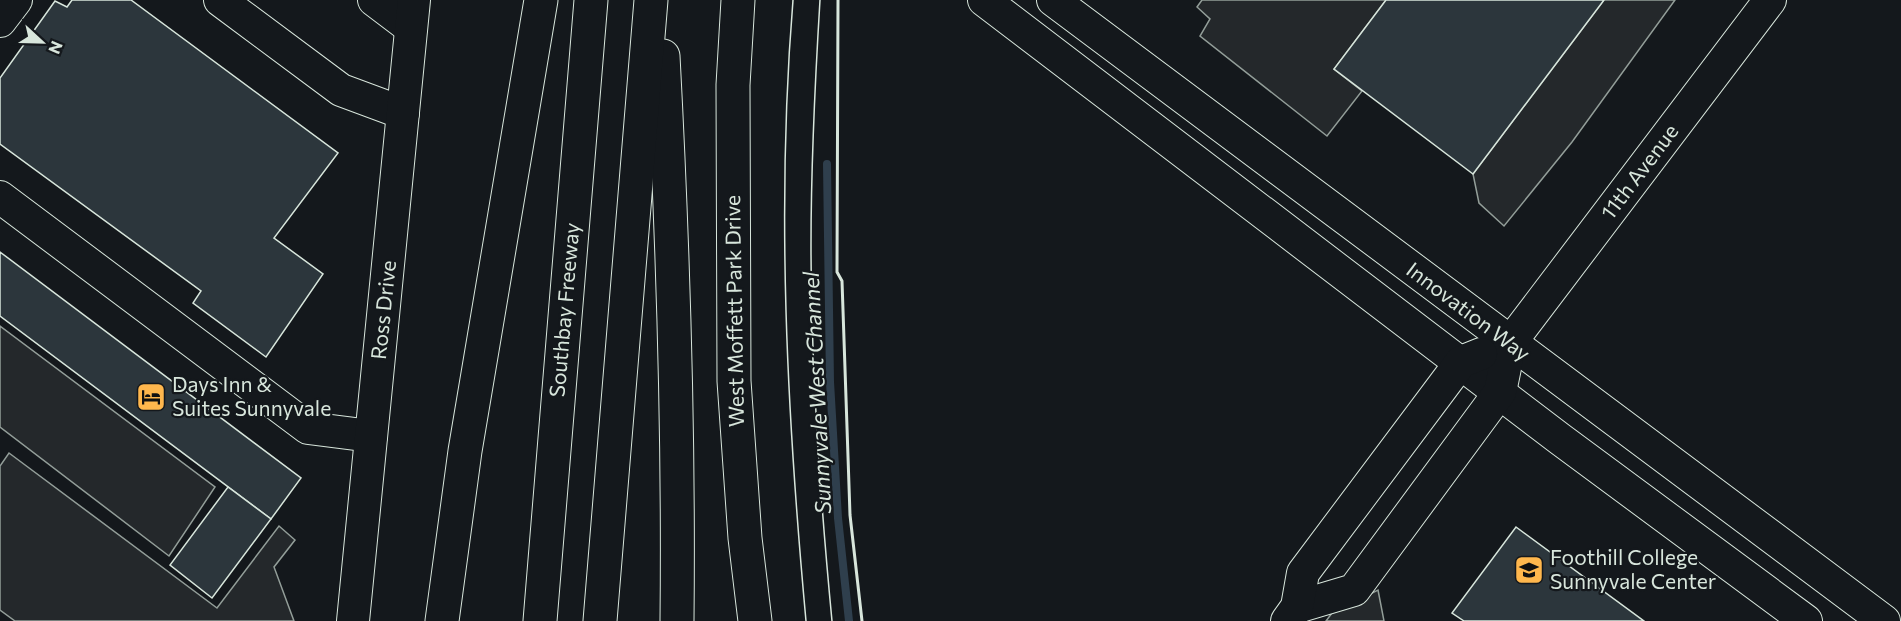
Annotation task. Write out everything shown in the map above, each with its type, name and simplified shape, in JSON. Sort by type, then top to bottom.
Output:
[{"type":"main road","points":[[442,621],[465,451],[541,0]]},
{"type":"main road","name":"Southbay Freeway","points":[[540,621],[591,0]]},
{"type":"main road","points":[[600,621],[651,0]]},
{"type":"main road","points":[[660,0],[673,241],[676,621]]},
{"type":"main road","name":"West Moffett Park Drive","points":[[738,0],[733,85],[734,381],[745,538],[755,621]]},
{"type":"street","points":[[0,21],[16,0]]},
{"type":"street","points":[[220,0],[341,90],[403,113]]},
{"type":"street","points":[[374,0],[413,14]]},
{"type":"street","name":"Innovation Way","points":[[984,0],[1806,621]]},
{"type":"street","name":"Innovation Way","points":[[1053,0],[1884,621]]},
{"type":"street","name":"11th Avenue","points":[[1510,343],[1770,0]]},
{"type":"street","name":"Ross Drive","points":[[353,621],[413,14]]},
{"type":"street","points":[[0,197],[308,428],[371,436]]},
{"type":"street","points":[[1292,614],[1303,573],[1461,362],[1510,343]]},
{"type":"street","points":[[1292,614],[1354,590],[1500,392],[1510,343]]},
{"type":"shaded area","points":[[1202,0],[1386,0],[1334,69],[1362,91],[1327,136],[1200,36],[1210,19],[1197,7]]},
{"type":"shaded area","points":[[1604,0],[1675,0],[1572,142],[1504,226],[1479,203],[1473,174]]},
{"type":"shaded area","points":[[0,326],[215,487],[169,556],[0,427]]},
{"type":"shaded area","points":[[9,453],[217,608],[279,526],[295,540],[274,567],[294,621],[15,621],[0,610],[0,466]]},
{"type":"shaded area","points":[[1378,590],[1384,621],[1326,621],[1332,613]]},
{"type":"building","points":[[72,0],[131,0],[338,153],[274,238],[323,274],[266,357],[193,303],[201,291],[0,144],[0,78],[55,1],[67,7]]},
{"type":"building","points":[[1386,0],[1604,0],[1473,174],[1334,69]]},
{"type":"building","name":"Days Inn & Suites Sunnyvale","points":[[0,252],[301,478],[271,519],[0,316]]},
{"type":"building","points":[[228,487],[271,519],[212,598],[170,565]]},
{"type":"building","name":"Foothill College Sunnyvale Center","points":[[1516,527],[1644,621],[1464,621],[1452,613]]},
{"type":"waterway","name":"Sunnyvale West Channel","points":[[827,164],[830,382],[838,518],[849,621]]},
{"type":"tram line","points":[[793,0],[785,155],[786,311],[789,389],[806,621]]},
{"type":"tram line","points":[[820,0],[811,214],[811,292],[817,433],[832,621]]},
{"type":"wall","points":[[838,0],[837,272],[842,281],[850,515],[862,621]]},
{"type":"place","name":"Days Inn & Suites Sunnyvale","points":[[151,397]]},
{"type":"place","name":"Foothill College Sunnyvale Center","points":[[1529,570]]}]
